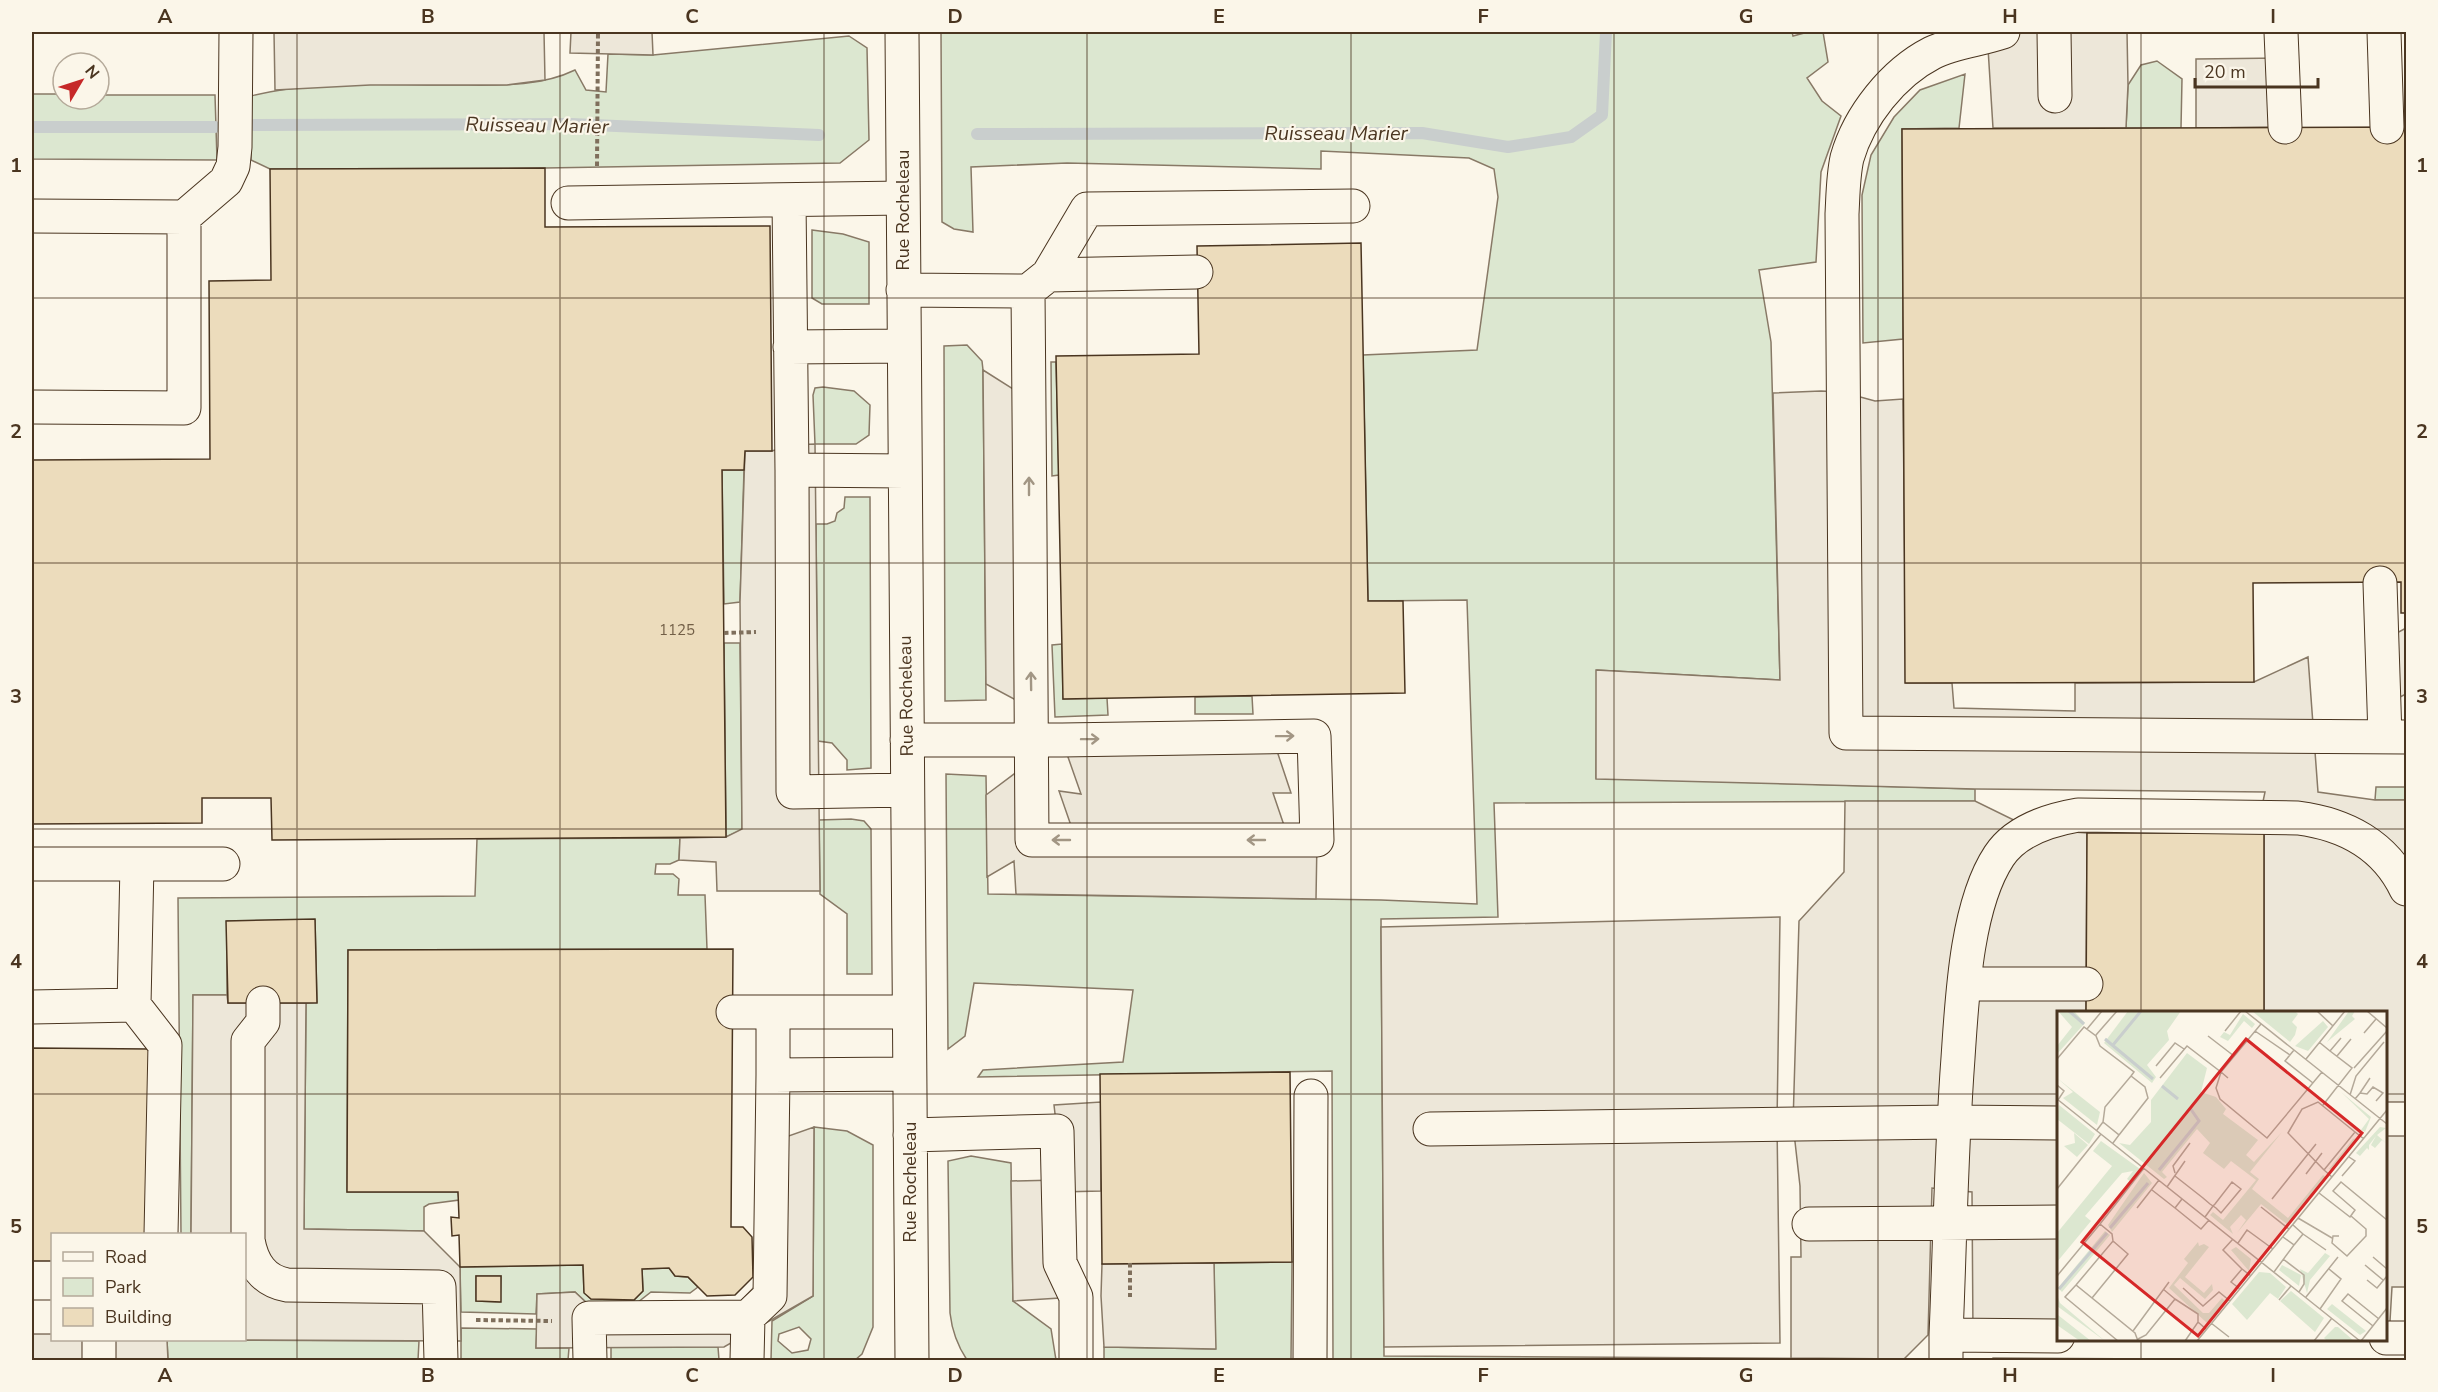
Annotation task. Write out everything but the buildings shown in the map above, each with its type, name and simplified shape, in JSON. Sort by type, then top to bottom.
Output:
[{"type":"street","points":[[32,216],[184,218],[226,181],[233,166],[235,147],[236,32]]},
{"type":"street","name":"Rue Rocheleau","points":[[902,32],[912,1360]]},
{"type":"street","points":[[2003,32],[1958,43],[1932,53],[1908,69],[1887,89],[1871,110],[1856,135],[1847,160],[1842,213],[1846,733],[2396,737],[2380,582]]},
{"type":"street","points":[[2054,32],[2055,96]]},
{"type":"street","points":[[2281,32],[2285,127]]},
{"type":"street","points":[[2384,32],[2387,127]]},
{"type":"street","points":[[568,203],[903,198]]},
{"type":"street","points":[[789,200],[793,792],[907,790]]},
{"type":"street","points":[[907,740],[1031,740],[1314,736],[1317,840],[1032,840],[1031,740],[1028,328],[1038,283],[1086,209],[1353,206]]},
{"type":"street","points":[[32,407],[184,408],[184,218]]},
{"type":"street","points":[[903,290],[1196,272]]},
{"type":"street","points":[[790,347],[904,345]]},
{"type":"street","points":[[792,470],[904,471]]},
{"type":"street","points":[[2057,1336],[1946,1348],[1953,1122],[1964,984],[1969,947],[1987,877],[2001,853],[2020,835],[2059,818],[2078,815],[2260,816],[2323,821],[2354,834],[2378,849],[2397,870],[2406,889]]},
{"type":"street","points":[[32,864],[223,864]]},
{"type":"street","points":[[137,864],[134,1005],[165,1046],[161,1233]]},
{"type":"street","points":[[1964,984],[2086,984]]},
{"type":"street","points":[[263,1004],[263,1022],[248,1041],[248,1240],[251,1255],[257,1267],[278,1283],[287,1285],[439,1287],[441,1360]]},
{"type":"street","points":[[32,1007],[134,1005]]},
{"type":"street","points":[[733,1012],[909,1012]]},
{"type":"street","points":[[590,1360],[590,1318],[748,1317],[770,1296],[773,1012]]},
{"type":"street","points":[[773,1075],[909,1074]]},
{"type":"street","points":[[1310,1360],[1311,1096]]},
{"type":"street","points":[[2387,1119],[2406,1119]]},
{"type":"street","points":[[1430,1129],[1953,1122],[2057,1123]]},
{"type":"street","points":[[910,1135],[1057,1131],[1060,1263],[1076,1297],[1076,1360]]},
{"type":"street","points":[[1809,1224],[2057,1222]]},
{"type":"street","points":[[32,1317],[51,1317]]},
{"type":"street","points":[[747,1360],[748,1317]]},
{"type":"street","points":[[2387,1338],[2406,1338]]},
{"type":"street","points":[[99,1341],[99,1360]]},
{"type":"path","points":[[597,166],[598,32]]},
{"type":"path","points":[[1130,1263],[1130,1297]]},
{"type":"path","points":[[472,1320],[537,1321]]},
{"type":"green space","points":[[941,32],[1792,32],[1793,36],[1808,32],[1823,32],[1828,62],[1807,78],[1822,101],[1841,116],[1821,172],[1816,262],[1759,270],[1771,342],[1780,680],[1597,670],[1596,778],[1975,789],[1975,801],[1494,803],[1498,917],[1381,919],[1384,1356],[1905,1360],[1333,1360],[1332,1071],[978,1077],[983,1070],[1123,1062],[1133,990],[974,983],[965,1036],[948,1049],[946,774],[986,776],[988,894],[1381,900],[1477,904],[1467,600],[1368,601],[1363,355],[1477,350],[1498,197],[1494,169],[1469,158],[1321,151],[1321,169],[1067,163],[971,167],[973,232],[954,229],[942,222]]},
{"type":"green space","points":[[849,36],[867,48],[869,140],[840,163],[545,168],[270,169],[251,160],[251,96],[274,91],[351,84],[531,83],[575,70],[586,90],[606,92],[608,54],[653,55]]},
{"type":"green space","points":[[2157,61],[2182,79],[2181,128],[2126,128],[2128,85],[2141,65]]},
{"type":"green space","points":[[1965,74],[1959,128],[1902,129],[1903,339],[1863,343],[1862,195],[1871,155],[1894,117],[1920,90]]},
{"type":"green space","points":[[32,94],[51,94],[51,111],[111,111],[111,95],[215,95],[217,160],[32,159]]},
{"type":"green space","points":[[812,230],[843,234],[869,242],[869,304],[822,304],[812,298]]},
{"type":"green space","points":[[967,345],[982,361],[983,370],[986,700],[945,701],[944,346]]},
{"type":"green space","points":[[1051,362],[1056,362],[1059,475],[1052,476]]},
{"type":"green space","points":[[815,388],[854,391],[870,405],[869,435],[856,444],[815,444],[813,395]]},
{"type":"green space","points":[[722,470],[744,470],[740,602],[724,604]]},
{"type":"green space","points":[[845,497],[870,497],[871,768],[847,770],[847,760],[832,743],[818,741],[816,524],[835,521],[837,513],[844,508]]},
{"type":"green space","points":[[724,643],[740,643],[742,830],[726,837]]},
{"type":"green space","points":[[1062,644],[1063,699],[1107,698],[1108,715],[1055,717],[1052,645]]},
{"type":"green space","points":[[1252,696],[1253,714],[1195,714],[1195,697]]},
{"type":"green space","points":[[2376,787],[2406,787],[2406,800],[2375,800]]},
{"type":"green space","points":[[819,820],[864,821],[871,829],[872,974],[847,974],[847,914],[820,894]]},
{"type":"green space","points":[[680,838],[679,860],[670,864],[656,864],[655,874],[673,874],[679,879],[678,895],[705,895],[707,949],[348,950],[347,1192],[458,1192],[459,1200],[429,1204],[424,1207],[424,1231],[304,1229],[306,1003],[317,1002],[315,920],[227,921],[227,995],[193,995],[191,1233],[181,1233],[178,898],[475,896],[477,839]]},
{"type":"green space","points":[[814,1127],[847,1131],[873,1145],[873,1327],[862,1354],[855,1360],[771,1360],[772,1321],[813,1296]],"holes":[[[799,1327],[811,1339],[808,1350],[792,1353],[778,1341],[779,1334]]]},
{"type":"green space","points":[[971,1156],[1011,1163],[1013,1301],[1051,1329],[1056,1360],[967,1360],[958,1343],[950,1313],[948,1161]]},
{"type":"green space","points":[[1292,1262],[1291,1360],[1104,1360],[1104,1347],[1215,1349],[1214,1263]]},
{"type":"green space","points":[[583,1265],[584,1292],[591,1299],[634,1300],[643,1291],[642,1269],[669,1268],[675,1276],[688,1277],[698,1287],[690,1293],[651,1292],[633,1306],[590,1306],[575,1292],[537,1294],[536,1314],[461,1312],[460,1267]],"holes":[[[476,1276],[501,1276],[500,1302],[476,1301]]]},
{"type":"green space","points":[[461,1328],[537,1329],[536,1348],[569,1348],[568,1360],[461,1360]]},
{"type":"green space","points":[[167,1341],[419,1341],[418,1360],[168,1360]]},
{"type":"green space","points":[[611,1346],[718,1347],[719,1360],[611,1360]]},
{"type":"green space","points":[[1993,1358],[2346,1360],[1991,1360]]},
{"type":"shaded area","points":[[274,32],[544,32],[545,80],[507,85],[370,85],[275,90]]},
{"type":"shaded area","points":[[571,32],[652,32],[653,55],[570,53]]},
{"type":"shaded area","points":[[1987,32],[2127,32],[2126,128],[1993,128]]},
{"type":"shaded area","points":[[2282,58],[2285,127],[2196,128],[2196,59]]},
{"type":"shaded area","points":[[983,370],[1029,399],[1031,708],[986,684]]},
{"type":"shaded area","points":[[1821,391],[1842,392],[1875,401],[1903,399],[1906,683],[1952,683],[1954,708],[2075,711],[2075,683],[2254,682],[2308,657],[2318,792],[2375,800],[2406,800],[2406,1287],[2392,1287],[2389,1338],[2387,1338],[2387,1011],[2264,1011],[2264,833],[2260,816],[2265,792],[1975,789],[1596,779],[1596,670],[1780,680],[1773,393]]},
{"type":"shaded area","points":[[815,444],[820,891],[717,891],[716,862],[679,860],[680,838],[726,837],[742,829],[740,602],[745,451],[772,451],[791,445]]},
{"type":"shaded area","points":[[2406,628],[2406,694],[2384,705],[2382,641]]},
{"type":"shaded area","points":[[1272,736],[1291,793],[1273,793],[1289,840],[1317,840],[1316,899],[1016,894],[1014,861],[987,877],[986,795],[1018,771],[1032,840],[1076,840],[1059,791],[1081,794],[1062,740]]},
{"type":"shaded area","points":[[1845,801],[1975,801],[2032,829],[2087,833],[2086,1011],[2057,1011],[2057,1336],[1973,1335],[1972,1192],[1932,1188],[1928,1335],[1904,1359],[1791,1358],[1791,1257],[1801,1257],[1800,1186],[1793,1124],[1799,921],[1844,872]]},
{"type":"shaded area","points":[[1780,917],[1777,1124],[1780,1343],[1384,1347],[1381,927]]},
{"type":"shaded area","points":[[193,995],[227,995],[228,1003],[306,1003],[304,1229],[424,1231],[460,1267],[461,1341],[246,1340],[246,1233],[191,1233]]},
{"type":"shaded area","points":[[1101,1102],[1101,1191],[1059,1192],[1076,1297],[1013,1301],[1011,1181],[1058,1180],[1054,1105]]},
{"type":"shaded area","points":[[814,1127],[813,1296],[724,1347],[536,1348],[537,1294],[575,1292],[590,1306],[737,1305],[760,1281],[780,1139]]},
{"type":"shaded area","points":[[1214,1263],[1216,1349],[1104,1347],[1102,1264]]},
{"type":"shaded area","points":[[32,1317],[51,1317],[51,1341],[167,1341],[168,1360],[32,1360]]},
{"type":"waterway","name":"Ruisseau Marier","points":[[977,134],[1422,133],[1508,147],[1571,137],[1602,115],[1606,32]]},
{"type":"waterway","name":"Ruisseau Marier","points":[[254,125],[571,124],[819,135]]},
{"type":"waterway","name":"Ruisseau Marier","points":[[32,127],[215,127]]}]
